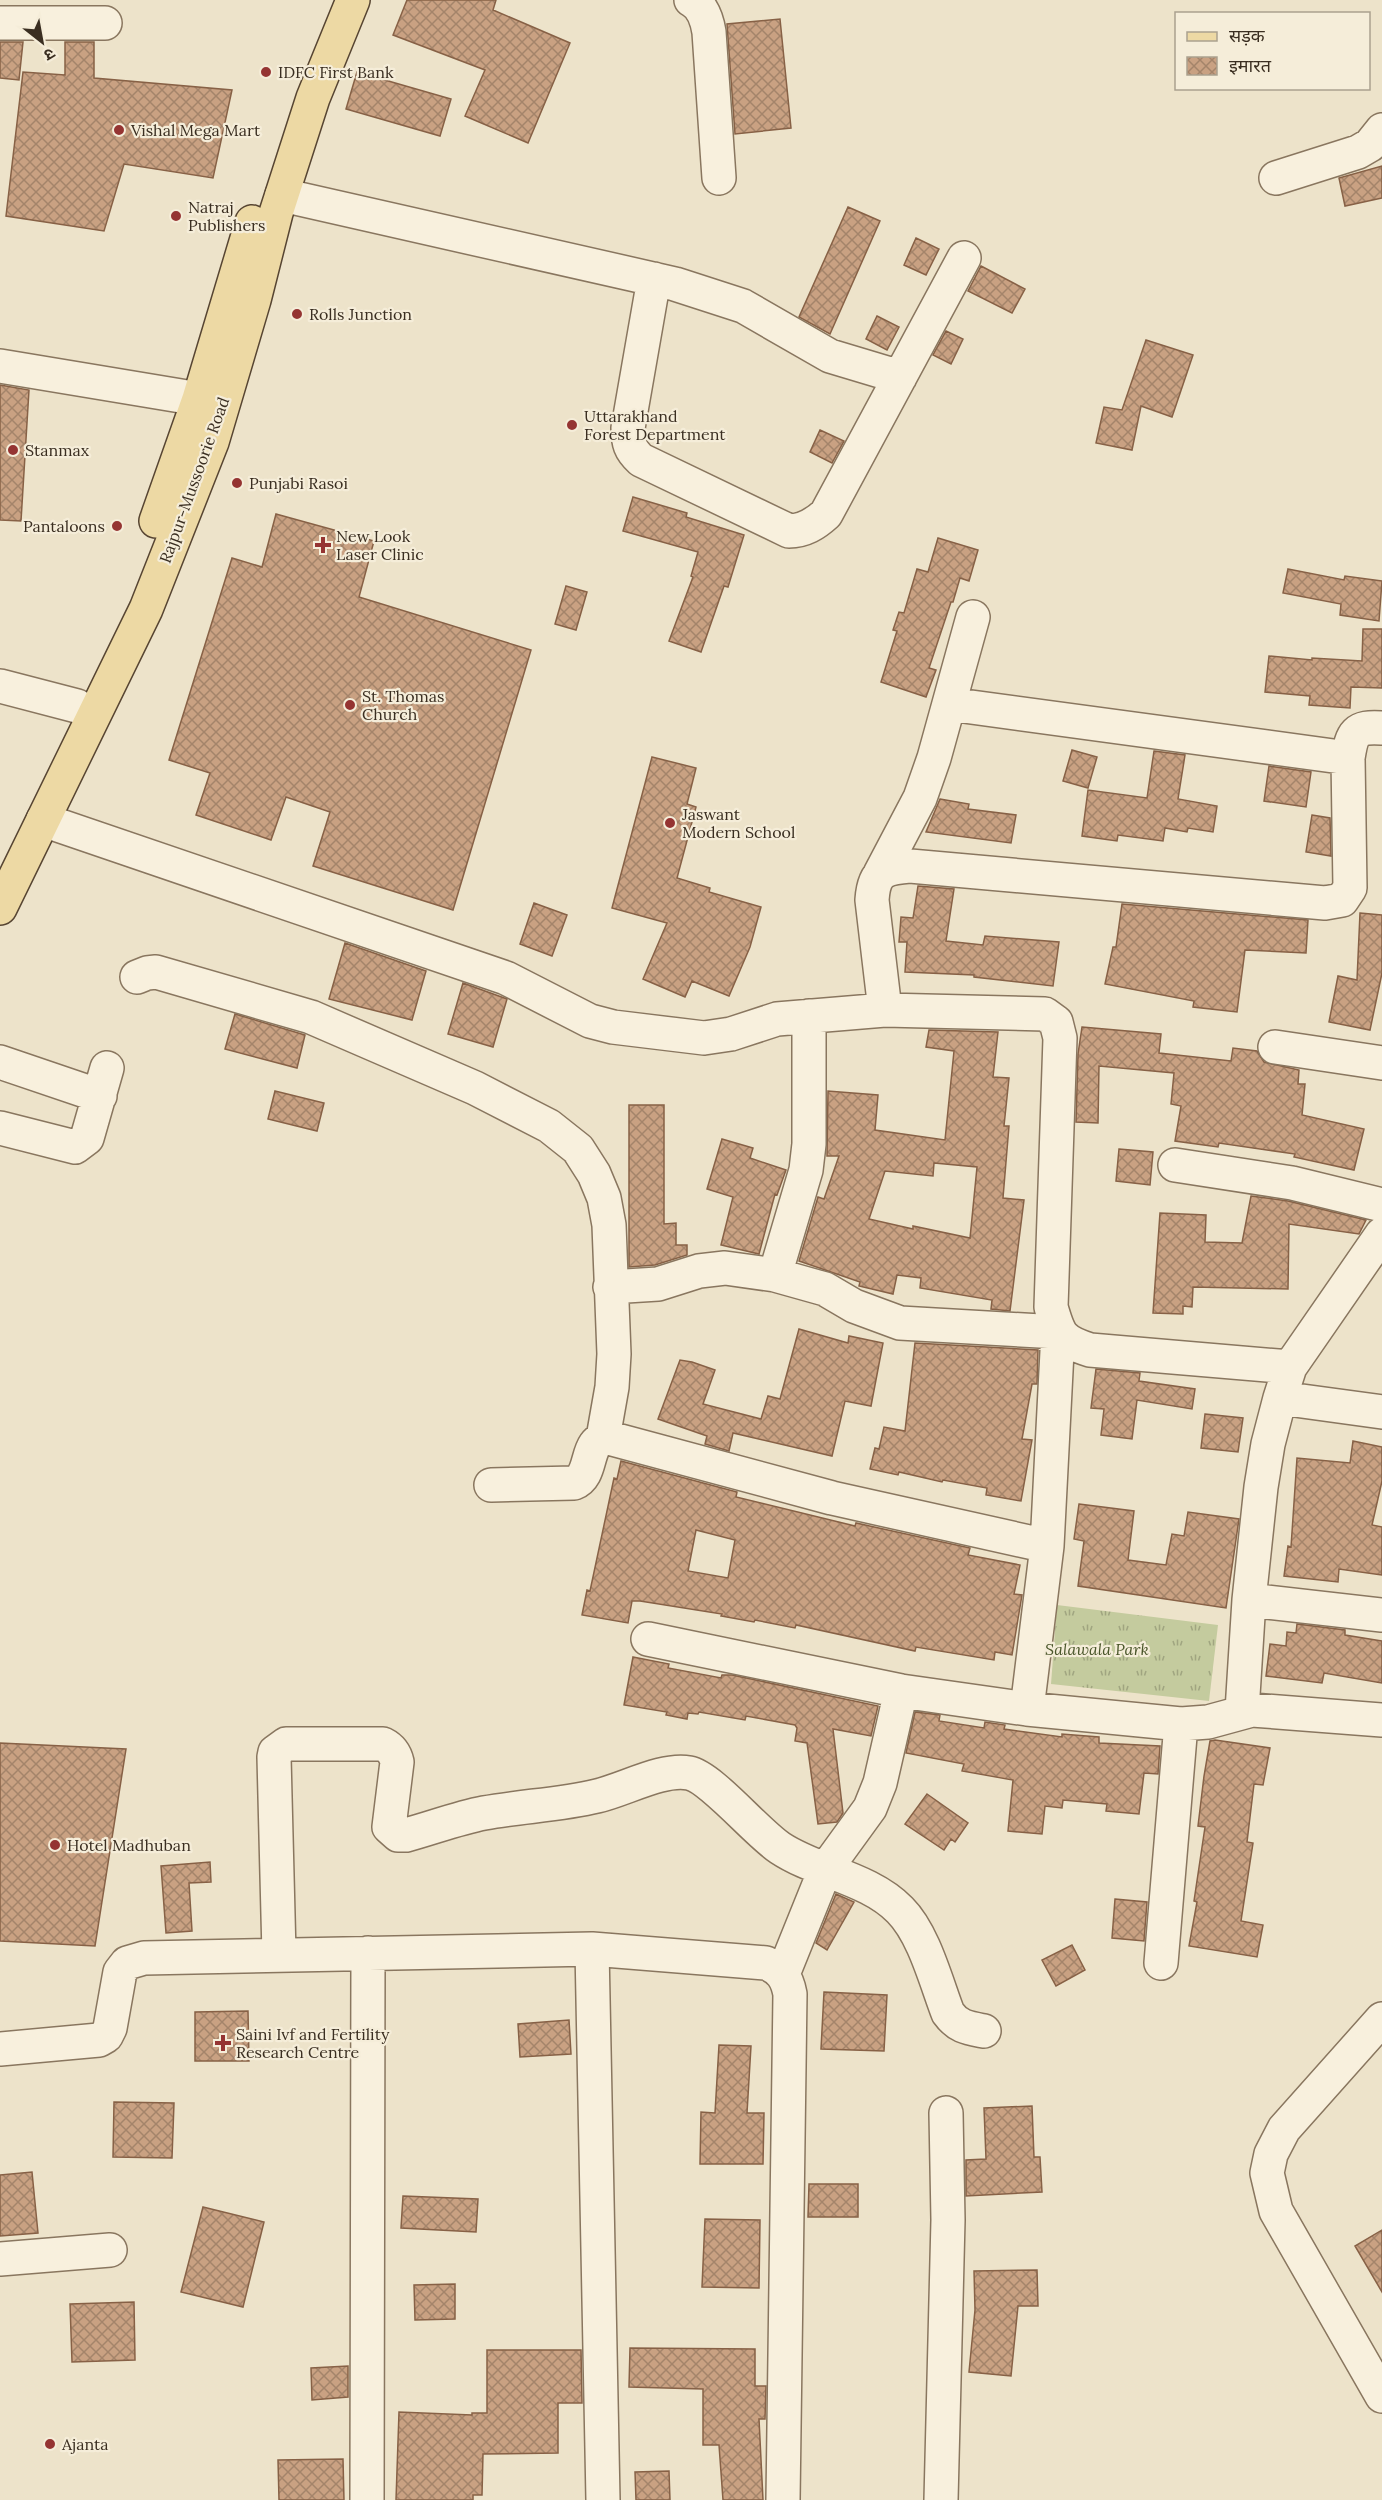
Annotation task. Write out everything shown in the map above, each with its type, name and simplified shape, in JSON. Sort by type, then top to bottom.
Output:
[{"type":"main road","name":"Rajpur-Mussoorie Road","points":[[0,857],[77,706],[124,602],[168,494],[256,207],[290,106],[332,0]]},
{"type":"main road","name":"Rajpur-Mussoorie Road","points":[[0,908],[146,609],[212,442],[282,195],[313,98],[353,0]]},
{"type":"street","points":[[691,0],[702,11],[709,32],[719,178]]},
{"type":"street","points":[[0,23],[105,23]]},
{"type":"street","points":[[1276,178],[1358,152],[1370,145],[1382,130]]},
{"type":"street","points":[[282,195],[654,279],[743,306],[830,356],[900,377]]},
{"type":"street","points":[[654,279],[627,442],[641,460],[789,531],[797,531],[814,525],[826,514],[964,258]]},
{"type":"street","points":[[0,366],[199,399]]},
{"type":"street","points":[[885,1010],[872,900],[873,885],[920,798],[973,617]]},
{"type":"street","points":[[0,686],[77,706]]},
{"type":"street","points":[[949,704],[1348,758]]},
{"type":"street","points":[[880,874],[890,868],[910,866],[1336,903],[1347,896],[1350,888],[1348,758],[1353,735],[1359,729],[1382,728]]},
{"type":"street","points":[[43,820],[506,978],[590,1021],[602,1024],[638,1031],[710,1038],[731,1035],[777,1019],[885,1010],[1045,1014],[1056,1022],[1060,1038],[1052,1307],[1058,1332],[1047,1546],[1027,1709]]},
{"type":"street","points":[[137,977],[147,972],[156,972],[311,1017],[475,1088],[549,1126],[578,1149],[594,1174],[604,1198],[609,1226],[614,1354],[612,1387],[603,1438],[594,1445],[585,1476],[581,1481],[491,1485]]},
{"type":"street","points":[[775,1275],[806,1170],[809,1144],[808,1016]]},
{"type":"street","points":[[1275,1047],[1382,1063]]},
{"type":"street","points":[[0,1062],[103,1082],[87,1138],[75,1147],[0,1128]]},
{"type":"street","points":[[1175,1165],[1292,1183],[1382,1205]]},
{"type":"street","points":[[1242,1711],[1249,1600],[1262,1476],[1280,1398],[1290,1367],[1382,1234]]},
{"type":"street","points":[[610,1287],[658,1284],[710,1268],[775,1275],[825,1289],[871,1313],[900,1323],[1058,1332],[1070,1344],[1090,1350],[1290,1367]]},
{"type":"street","points":[[1280,1398],[1382,1412]]},
{"type":"street","points":[[603,1438],[615,1439],[832,1498],[1047,1546]]},
{"type":"street","points":[[1249,1600],[1382,1616]]},
{"type":"street","points":[[648,1639],[902,1691],[1027,1709],[1181,1724],[1208,1722],[1242,1711],[1262,1710],[1382,1720]]},
{"type":"street","points":[[783,1974],[825,1870],[870,1808],[880,1783],[902,1691]]},
{"type":"street","points":[[1161,1964],[1181,1724]]},
{"type":"street","points":[[279,1954],[274,1757],[275,1752],[286,1744],[383,1744],[389,1748],[395,1754],[396,1762],[389,1827],[398,1835],[406,1835],[483,1813],[595,1796],[665,1774],[690,1773],[707,1781],[754,1827],[782,1849],[825,1870],[842,1875],[899,1908],[908,1918],[920,1943],[948,2013],[964,2028],[984,2031]]},
{"type":"street","points":[[0,2049],[99,2040],[106,2036],[110,2028],[120,1972],[127,1963],[135,1959],[279,1954],[592,1949],[766,1963],[777,1968],[788,1981],[790,1994],[783,2500]]},
{"type":"street","points":[[592,1949],[603,2500]]},
{"type":"street","points":[[367,2500],[368,1953]]},
{"type":"street","points":[[1382,2019],[1284,2128],[1271,2154],[1267,2173],[1276,2211],[1382,2396]]},
{"type":"street","points":[[941,2500],[948,2220],[946,2113]]},
{"type":"street","points":[[0,2259],[110,2250]]},
{"type":"green space","name":"Salawala Park","points":[[1057,1605],[1218,1625],[1209,1701],[1051,1684]]},
{"type":"building","points":[[407,0],[496,0],[493,10],[570,43],[528,143],[465,116],[485,70],[393,35]]},
{"type":"building","points":[[780,19],[791,128],[735,134],[727,24]]},
{"type":"building","points":[[0,42],[23,42],[19,80],[0,78]]},
{"type":"building","name":"Vishal Mega Mart","points":[[65,42],[94,42],[94,78],[232,90],[213,178],[124,164],[104,231],[6,216],[23,72],[65,75]]},
{"type":"building","points":[[357,72],[451,99],[440,136],[346,109]]},
{"type":"building","points":[[1382,166],[1382,198],[1345,206],[1339,178]]},
{"type":"building","points":[[848,207],[880,221],[830,334],[799,317]]},
{"type":"building","points":[[916,238],[939,249],[926,275],[904,265]]},
{"type":"building","points":[[981,266],[1025,289],[1012,313],[968,291]]},
{"type":"building","points":[[877,316],[899,327],[887,350],[866,339]]},
{"type":"building","points":[[946,331],[963,339],[951,364],[933,355]]},
{"type":"building","points":[[1146,340],[1193,355],[1172,417],[1141,406],[1132,450],[1096,443],[1104,407],[1122,410]]},
{"type":"building","name":"Stanmax","points":[[0,385],[29,390],[21,521],[0,520]]},
{"type":"building","points":[[820,430],[844,441],[832,463],[810,452]]},
{"type":"building","points":[[633,497],[687,513],[686,517],[744,535],[728,587],[724,586],[701,652],[669,641],[693,577],[691,576],[698,552],[623,531]]},
{"type":"building","name":"St. Thomas Church","points":[[276,514],[374,541],[359,597],[531,650],[453,910],[313,866],[330,812],[286,797],[271,840],[196,815],[210,773],[169,760],[232,558],[262,567]]},
{"type":"building","points":[[938,538],[978,550],[969,581],[960,578],[953,602],[951,602],[929,668],[936,670],[926,697],[881,682],[897,631],[893,630],[899,612],[904,613],[917,569],[928,572]]},
{"type":"building","points":[[1288,569],[1344,580],[1345,576],[1382,581],[1379,621],[1340,615],[1341,604],[1283,593]]},
{"type":"building","points":[[566,586],[587,592],[576,630],[555,624]]},
{"type":"building","points":[[1363,629],[1382,629],[1382,688],[1351,687],[1350,708],[1309,705],[1310,696],[1265,692],[1269,656],[1362,661]]},
{"type":"building","points":[[1072,750],[1097,757],[1088,788],[1063,781]]},
{"type":"building","points":[[1154,751],[1185,755],[1178,799],[1217,806],[1213,832],[1188,828],[1187,832],[1165,828],[1163,841],[1118,835],[1117,841],[1082,836],[1088,790],[1147,798]]},
{"type":"building","points":[[652,757],[696,768],[687,804],[696,807],[677,878],[710,888],[709,892],[761,907],[750,947],[729,996],[692,981],[685,997],[643,979],[667,923],[612,908]]},
{"type":"building","points":[[1269,766],[1311,772],[1306,807],[1264,801]]},
{"type":"building","points":[[940,799],[969,804],[968,809],[1016,815],[1011,843],[926,832]]},
{"type":"building","points":[[1312,815],[1330,818],[1331,856],[1306,852]]},
{"type":"building","points":[[918,886],[954,889],[946,941],[983,945],[985,936],[1059,942],[1053,986],[974,977],[974,975],[905,972],[907,942],[899,942],[901,917],[913,918]]},
{"type":"building","points":[[534,903],[567,915],[552,956],[520,944]]},
{"type":"building","points":[[1122,904],[1308,920],[1306,953],[1245,950],[1237,1012],[1193,1007],[1194,1001],[1105,984],[1113,947],[1116,947]]},
{"type":"building","points":[[1360,913],[1382,915],[1382,973],[1370,1030],[1329,1022],[1338,976],[1357,980]]},
{"type":"building","points":[[345,943],[426,971],[412,1020],[329,999]]},
{"type":"building","points":[[463,983],[507,999],[493,1047],[448,1034]]},
{"type":"building","points":[[235,1014],[305,1035],[297,1068],[225,1049]]},
{"type":"building","points":[[1082,1027],[1161,1034],[1159,1053],[1231,1061],[1233,1048],[1257,1051],[1264,1062],[1299,1070],[1298,1084],[1305,1084],[1302,1115],[1364,1129],[1354,1170],[1294,1157],[1295,1154],[1219,1143],[1218,1147],[1175,1141],[1181,1106],[1171,1104],[1174,1073],[1099,1066],[1098,1123],[1076,1122],[1078,1054]]},
{"type":"building","points":[[929,1030],[998,1032],[993,1077],[1009,1078],[1004,1126],[1009,1126],[1003,1198],[1024,1200],[1010,1311],[991,1309],[992,1300],[920,1288],[921,1278],[897,1275],[893,1294],[859,1286],[860,1282],[799,1261],[818,1197],[824,1199],[839,1156],[827,1156],[828,1091],[878,1095],[875,1130],[945,1140],[954,1051],[926,1047]],"holes":[[[934,1163],[977,1167],[970,1238],[869,1219],[885,1171],[933,1176]]]},
{"type":"building","points":[[275,1091],[324,1103],[317,1131],[268,1119]]},
{"type":"building","points":[[629,1105],[664,1105],[664,1224],[676,1223],[676,1245],[687,1245],[687,1255],[655,1265],[629,1267]]},
{"type":"building","points":[[722,1139],[753,1148],[750,1158],[786,1170],[777,1195],[775,1194],[759,1254],[721,1245],[733,1197],[707,1189]]},
{"type":"building","points":[[1119,1149],[1153,1152],[1150,1185],[1116,1181]]},
{"type":"building","points":[[1251,1196],[1288,1201],[1366,1220],[1359,1234],[1289,1224],[1288,1289],[1193,1287],[1192,1307],[1183,1306],[1183,1314],[1153,1313],[1160,1213],[1206,1215],[1205,1242],[1242,1243]]},
{"type":"building","points":[[799,1329],[848,1343],[849,1336],[883,1343],[871,1406],[845,1401],[832,1456],[733,1433],[729,1451],[705,1444],[707,1436],[658,1419],[680,1360],[715,1370],[703,1404],[761,1419],[768,1396],[780,1399]]},
{"type":"building","points":[[915,1343],[1038,1350],[1037,1384],[1032,1384],[1022,1439],[1032,1440],[1021,1501],[986,1495],[987,1488],[870,1469],[875,1448],[879,1449],[884,1427],[905,1431]]},
{"type":"building","points":[[1096,1369],[1140,1373],[1139,1381],[1195,1389],[1192,1409],[1137,1400],[1132,1439],[1101,1435],[1104,1409],[1091,1408]]},
{"type":"building","points":[[1205,1414],[1243,1418],[1238,1452],[1201,1448]]},
{"type":"building","points":[[1353,1441],[1382,1447],[1382,1481],[1372,1525],[1382,1527],[1382,1575],[1339,1569],[1338,1582],[1284,1576],[1288,1546],[1291,1547],[1297,1458],[1350,1463]]},
{"type":"building","points":[[621,1461],[737,1492],[736,1497],[855,1526],[856,1523],[970,1548],[968,1555],[1020,1565],[1014,1594],[1022,1595],[1012,1655],[995,1652],[994,1660],[916,1647],[915,1651],[796,1625],[795,1628],[755,1620],[754,1622],[721,1616],[722,1614],[640,1601],[632,1601],[628,1623],[582,1615],[587,1590],[590,1591],[614,1478],[617,1479]],"holes":[[[696,1530],[735,1540],[728,1578],[688,1571]]]},
{"type":"building","points":[[1079,1504],[1134,1511],[1128,1560],[1166,1565],[1172,1534],[1184,1536],[1188,1512],[1239,1519],[1226,1608],[1078,1586],[1084,1541],[1074,1539]]},
{"type":"building","points":[[1297,1624],[1345,1630],[1345,1635],[1382,1641],[1382,1683],[1324,1673],[1322,1683],[1266,1676],[1270,1644],[1286,1646],[1287,1632],[1296,1633]]},
{"type":"building","points":[[633,1657],[669,1664],[668,1668],[721,1678],[722,1675],[732,1675],[878,1706],[871,1736],[833,1729],[843,1813],[837,1822],[818,1824],[807,1743],[795,1741],[797,1728],[795,1725],[746,1716],[745,1720],[699,1712],[698,1714],[688,1713],[687,1719],[666,1715],[667,1712],[624,1705]]},
{"type":"building","points":[[915,1712],[940,1715],[939,1721],[984,1728],[985,1722],[1005,1725],[1004,1729],[1062,1737],[1062,1734],[1099,1737],[1099,1743],[1160,1746],[1158,1774],[1144,1773],[1139,1814],[1106,1811],[1107,1804],[1063,1800],[1062,1808],[1045,1806],[1042,1834],[1008,1831],[1013,1780],[962,1771],[964,1764],[906,1753]]},
{"type":"building","points":[[1210,1741],[1270,1748],[1263,1785],[1254,1784],[1247,1842],[1253,1843],[1241,1921],[1263,1925],[1257,1957],[1189,1946],[1197,1902],[1194,1901],[1205,1827],[1198,1826],[1204,1776]]},
{"type":"building","name":"Hotel Madhuban","points":[[0,1743],[126,1749],[95,1946],[0,1941]]},
{"type":"building","points":[[927,1794],[968,1823],[955,1842],[951,1839],[944,1850],[905,1824]]},
{"type":"building","points":[[210,1862],[211,1882],[189,1883],[192,1931],[166,1933],[161,1866]]},
{"type":"building","points":[[836,1894],[854,1902],[827,1950],[816,1943]]},
{"type":"building","points":[[1115,1899],[1147,1902],[1144,1941],[1112,1938]]},
{"type":"building","points":[[1072,1945],[1085,1970],[1056,1986],[1042,1960]]},
{"type":"building","points":[[824,1992],[887,1995],[884,2051],[821,2049]]},
{"type":"building","points":[[248,2011],[249,2061],[195,2061],[195,2012]]},
{"type":"building","points":[[569,2020],[571,2054],[520,2057],[518,2024]]},
{"type":"building","points":[[719,2045],[751,2046],[747,2113],[764,2113],[763,2164],[700,2164],[701,2112],[715,2113]]},
{"type":"building","points":[[114,2102],[174,2103],[172,2158],[113,2157]]},
{"type":"building","points":[[1032,2106],[1034,2157],[1040,2157],[1042,2192],[966,2196],[966,2160],[986,2159],[984,2108]]},
{"type":"building","points":[[32,2172],[38,2233],[0,2236],[0,2175]]},
{"type":"building","points":[[809,2184],[858,2184],[858,2217],[808,2217]]},
{"type":"building","points":[[403,2196],[478,2199],[476,2232],[401,2228]]},
{"type":"building","points":[[203,2207],[264,2222],[243,2307],[181,2292]]},
{"type":"building","points":[[705,2219],[760,2220],[759,2288],[702,2287]]},
{"type":"building","points":[[1382,2230],[1382,2292],[1355,2246]]},
{"type":"building","points":[[1037,2270],[1038,2306],[1018,2306],[1011,2376],[969,2372],[975,2310],[974,2271]]},
{"type":"building","points":[[455,2284],[455,2319],[415,2320],[414,2285]]},
{"type":"building","points":[[134,2302],[135,2360],[72,2362],[70,2304]]},
{"type":"building","points":[[630,2348],[755,2349],[755,2386],[766,2386],[765,2419],[759,2419],[763,2500],[723,2500],[719,2445],[703,2445],[703,2389],[629,2387]]},
{"type":"building","points":[[487,2350],[581,2350],[582,2403],[558,2403],[558,2453],[483,2454],[482,2495],[473,2495],[473,2500],[396,2500],[399,2412],[472,2415],[472,2413],[487,2413]]},
{"type":"building","points":[[348,2366],[348,2397],[312,2400],[311,2368]]},
{"type":"building","points":[[343,2459],[344,2500],[279,2500],[278,2460]]},
{"type":"building","points":[[669,2471],[670,2500],[636,2500],[635,2472]]},
{"type":"place","name":"IDFC First Bank","points":[[266,72]]},
{"type":"place","name":"Vishal Mega Mart","points":[[119,130]]},
{"type":"place","name":"Natraj Publishers","points":[[176,216]]},
{"type":"place","name":"Rolls Junction","points":[[297,314]]},
{"type":"place","name":"Uttarakhand Forest Department","points":[[572,425]]},
{"type":"place","name":"Stanmax","points":[[13,450]]},
{"type":"place","name":"Punjabi Rasoi","points":[[237,483]]},
{"type":"place","name":"Pantaloons","points":[[117,526]]},
{"type":"place","name":"New Look Laser Clinic","points":[[323,545]]},
{"type":"place","name":"St. Thomas Church","points":[[350,705]]},
{"type":"place","name":"Jaswant Modern School","points":[[670,823]]},
{"type":"place","name":"Hotel Madhuban","points":[[55,1845]]},
{"type":"place","name":"Saini Ivf and Fertility Research Centre","points":[[223,2043]]},
{"type":"place","name":"Ajanta","points":[[50,2444]]}]
